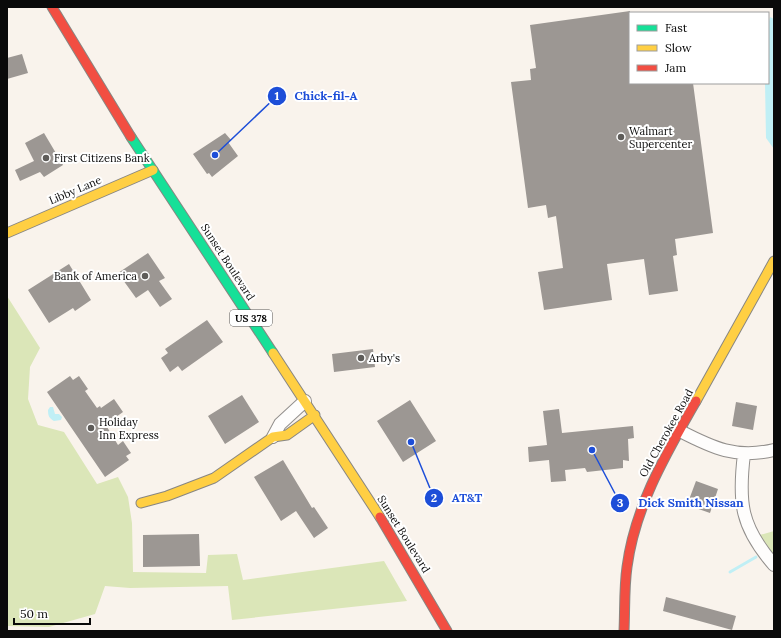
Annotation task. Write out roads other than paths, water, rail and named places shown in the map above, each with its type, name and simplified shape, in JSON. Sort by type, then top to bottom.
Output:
[{"type":"street","name":"Sunset Boulevard","points":[[52,7],[100,89],[306,401],[406,558],[447,631]]},
{"type":"street","name":"Libby Lane","points":[[7,233],[153,170]]},
{"type":"street","name":"Old Cherokee Road","points":[[624,631],[624,595],[627,567],[637,524],[656,472],[774,262]]},
{"type":"street","points":[[273,437],[280,424],[306,401]]},
{"type":"street","points":[[141,502],[167,496],[214,478],[228,466],[273,437],[287,435],[315,415]]},
{"type":"street","points":[[680,431],[715,448],[744,454],[774,450]]},
{"type":"street","points":[[744,454],[740,484],[742,507],[750,530],[760,548],[774,565]]},
{"type":"water","points":[[770,17],[774,19],[774,149],[766,138],[765,84],[769,84]]},
{"type":"water","points":[[50,407],[53,407],[55,414],[59,414],[62,417],[61,420],[54,421],[50,418],[48,410]]},
{"type":"waterway","points":[[730,572],[756,557]]},
{"type":"place","name":"Walmart Supercenter","points":[[621,137]]},
{"type":"place","name":"Chick-fil-A","points":[[215,155]]},
{"type":"place","name":"First Citizens Bank","points":[[46,158]]},
{"type":"place","name":"Bank of America","points":[[145,276]]},
{"type":"place","name":"Arby's","points":[[361,358]]},
{"type":"place","name":"Holiday Inn Express","points":[[91,428]]},
{"type":"place","name":"AT&T","points":[[411,442]]},
{"type":"place","name":"Dick Smith Nissan","points":[[592,450]]}]
